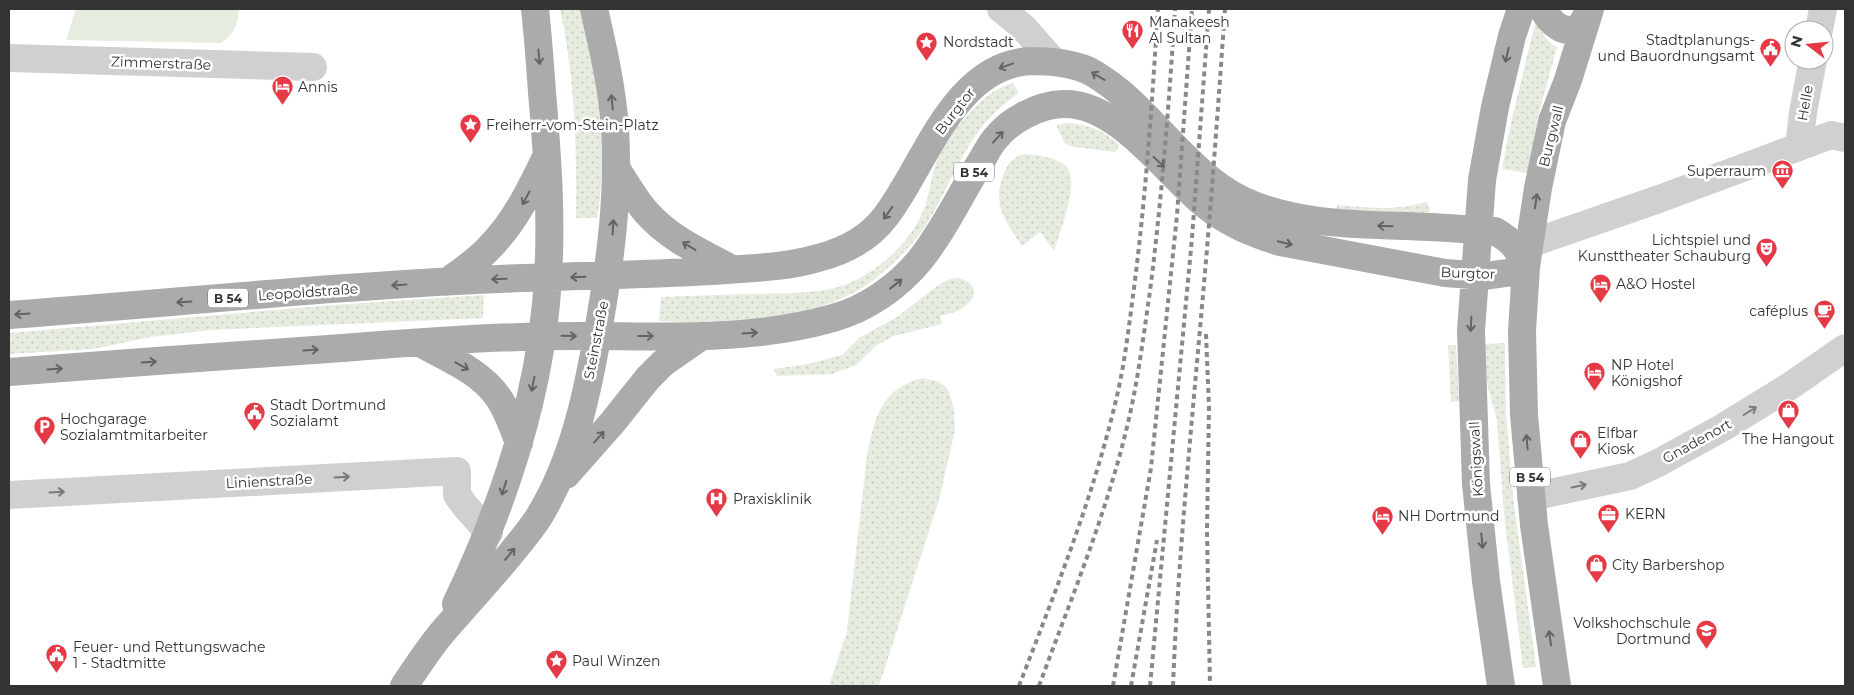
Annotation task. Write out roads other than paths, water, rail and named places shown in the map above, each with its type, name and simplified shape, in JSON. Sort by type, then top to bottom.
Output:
[{"type":"main road","name":"Steinstraße","points":[[444,630],[489,533],[519,443],[541,336],[548,278],[549,219],[547,154],[535,9]]},
{"type":"main road","name":"Steinstraße","points":[[404,686],[444,630],[526,536],[555,487],[576,432],[597,336],[607,276],[613,233],[616,168],[615,128],[608,73],[594,9]]},
{"type":"main road","points":[[1479,231],[1482,180],[1488,147],[1512,36],[1521,9]]},
{"type":"main road","points":[[1543,9],[1548,18],[1559,28],[1572,30],[1580,26],[1589,12]]},
{"type":"main road","name":"Burgwall","points":[[1527,255],[1552,121],[1568,80],[1589,12]]},
{"type":"main road","name":"Burgtor","points":[[597,336],[702,336],[778,331],[834,318],[855,310],[898,284],[921,259],[947,221],[996,137],[1025,115],[1037,109],[1057,104],[1086,106],[1107,116],[1124,129],[1205,205],[1238,228],[1280,242],[1425,270],[1474,276],[1520,272],[1527,255],[1520,252],[1509,239],[1495,232],[1359,225],[1323,221],[1262,208],[1240,199],[1213,184],[1134,104],[1107,82],[1090,71],[1054,62],[1014,63],[998,69],[976,83],[946,117],[885,218],[866,237],[845,250],[813,260],[775,266],[607,276]]},
{"type":"main road","points":[[448,282],[489,248],[510,224],[521,208],[547,154]]},
{"type":"main road","points":[[616,168],[638,201],[658,223],[688,246],[732,269]]},
{"type":"main road","name":"Königswall","points":[[1479,231],[1471,331],[1476,484],[1486,581],[1501,686]]},
{"type":"main road","name":"B 54","points":[[1527,255],[1522,332],[1524,396],[1531,496],[1557,686]]},
{"type":"main road","name":"Leopoldstraße","points":[[9,315],[448,282],[607,276]]},
{"type":"main road","name":"B 54","points":[[9,372],[420,343],[541,336],[597,336]]},
{"type":"main road","points":[[555,487],[612,423],[648,378],[663,363],[702,336]]},
{"type":"main road","points":[[420,343],[470,370],[492,390],[506,411],[519,443]]},
{"type":"street","points":[[1008,15],[1054,62]]},
{"type":"street","name":"Zimmerstraße","points":[[9,58],[313,68]]},
{"type":"street","name":"Helle","points":[[1799,147],[1811,70]]},
{"type":"street","points":[[1527,255],[1582,226],[1831,134],[1845,138]]},
{"type":"street","name":"Gnadenort","points":[[1531,496],[1630,476],[1722,428],[1790,386],[1845,348]]},
{"type":"street","name":"Linienstraße","points":[[9,495],[457,471],[457,495],[489,533]]},
{"type":"railway","points":[[1019,686],[1085,509],[1107,437],[1119,386],[1142,218],[1158,9]]},
{"type":"railway","points":[[1039,686],[1101,518],[1130,414],[1150,291],[1158,220],[1168,115],[1175,9]]},
{"type":"railway","points":[[1113,686],[1151,468],[1177,215],[1192,9]]},
{"type":"railway","points":[[1150,686],[1192,238],[1209,9]]},
{"type":"railway","points":[[1173,686],[1181,543],[1225,9]]},
{"type":"railway","points":[[1206,334],[1209,407],[1207,531],[1210,686]]},
{"type":"railway","points":[[1131,686],[1157,540]]},
{"type":"place","name":"Manakeesh Al Sultan","points":[[1133,49]]},
{"type":"place","name":"Nordstadt","points":[[927,61]]},
{"type":"place","name":"Stadtplanungs- und Bauordnungsamt","points":[[1771,67]]},
{"type":"place","name":"Annis","points":[[282,106]]},
{"type":"place","name":"Freiherr-vom-Stein-Platz","points":[[470,144]]},
{"type":"place","name":"Superraum","points":[[1782,190]]},
{"type":"place","name":"Lichtspiel und Kunsttheater Schauburg","points":[[1767,267]]},
{"type":"place","name":"A&O Hostel","points":[[1600,303]]},
{"type":"place","name":"caféplus","points":[[1824,330]]},
{"type":"place","name":"NP Hotel Königshof","points":[[1595,392]]},
{"type":"place","name":"The Hangout","points":[[1788,430]]},
{"type":"place","name":"Stadt Dortmund Sozialamt","points":[[254,432]]},
{"type":"place","name":"Hochgarage Sozialamtmitarbeiter","points":[[44,446]]},
{"type":"place","name":"Elfbar Kiosk","points":[[1581,460]]},
{"type":"place","name":"Praxisklinik","points":[[717,518]]},
{"type":"place","name":"KERN","points":[[1609,533]]},
{"type":"place","name":"NH Dortmund","points":[[1382,535]]},
{"type":"place","name":"City Barbershop","points":[[1596,584]]},
{"type":"place","name":"Volkshochschule Dortmund","points":[[1707,650]]},
{"type":"place","name":"Feuer- und Rettungswache 1 - Stadtmitte","points":[[57,674]]},
{"type":"place","name":"Paul Winzen","points":[[556,680]]}]
